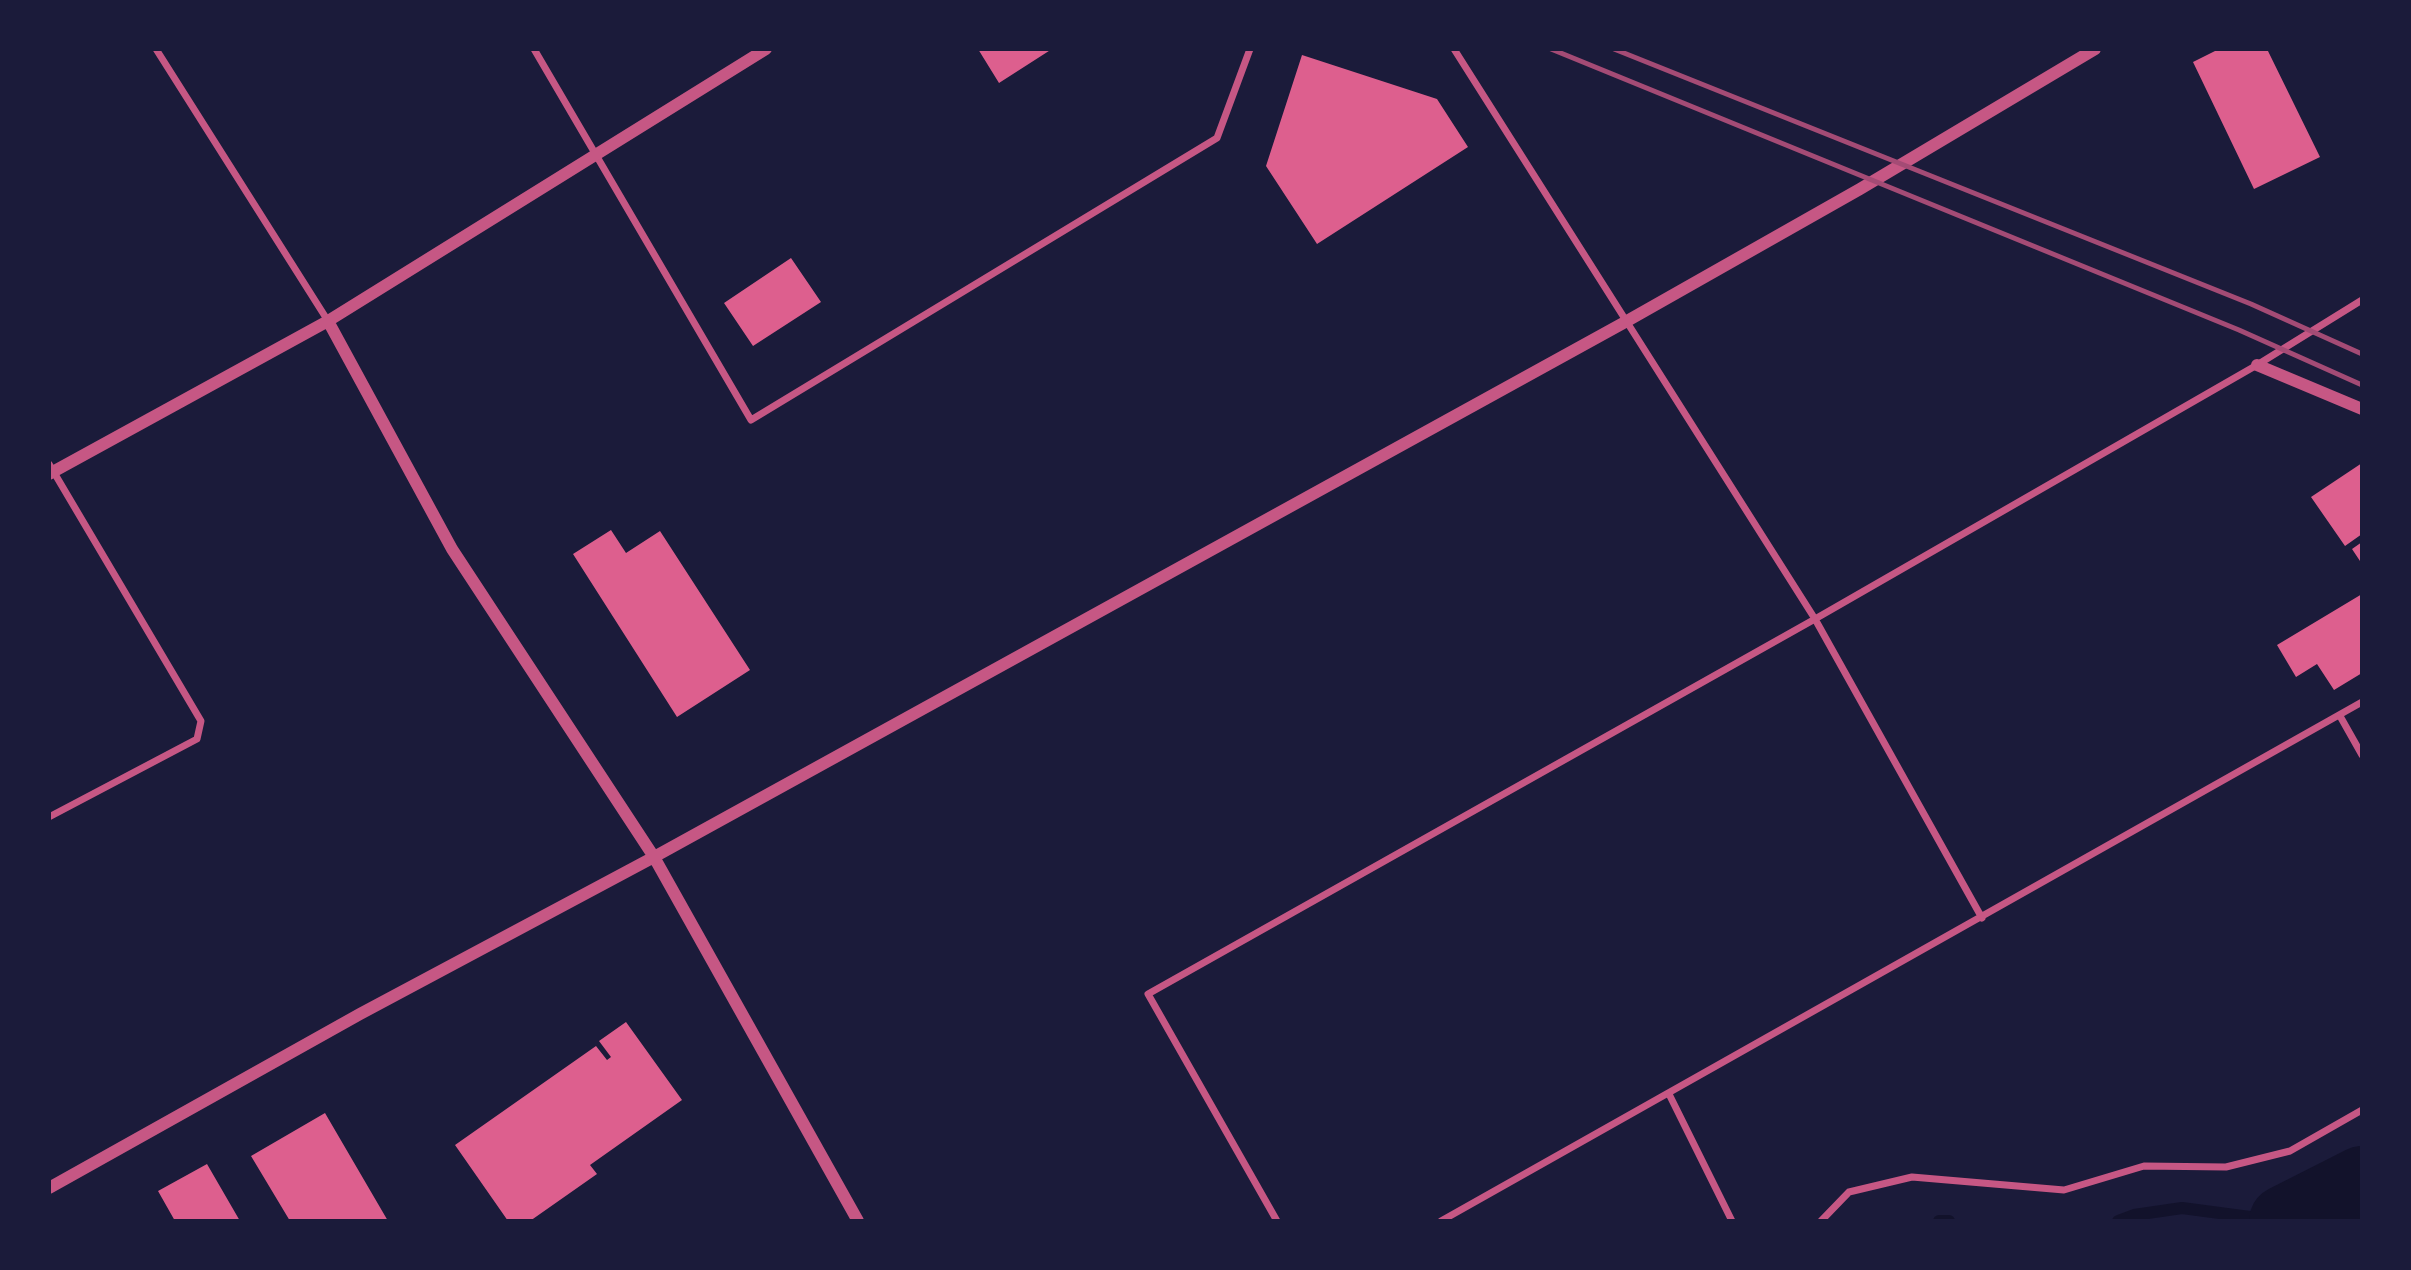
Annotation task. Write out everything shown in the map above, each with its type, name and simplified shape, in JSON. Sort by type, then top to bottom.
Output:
[{"type":"street","points":[[156,49],[328,321],[452,550],[654,857],[858,1221]]},
{"type":"street","points":[[534,49],[751,420],[1217,138],[1250,49]]},
{"type":"street","points":[[49,817],[197,739],[201,721],[50,470],[328,321],[766,49]]},
{"type":"street","points":[[1454,49],[1815,619],[1982,918]]},
{"type":"street","points":[[49,1188],[360,1014],[654,857],[1628,321],[2095,49]]},
{"type":"street","points":[[1277,1221],[1148,994],[1815,619],[2257,365],[2362,300]]},
{"type":"street","points":[[2257,365],[2362,410]]},
{"type":"street","points":[[1441,1221],[2362,702]]},
{"type":"street","points":[[2340,716],[2362,755]]},
{"type":"street","points":[[1669,1094],[1732,1221]]},
{"type":"street","points":[[1821,1221],[1849,1192],[1912,1177],[2063,1190],[2144,1167],[2226,1167],[2290,1151],[2362,1110]]},
{"type":"building","points":[[978,49],[1052,49],[999,83]]},
{"type":"building","points":[[2219,49],[2267,49],[2320,157],[2254,189],[2193,62]]},
{"type":"building","points":[[1302,55],[1437,99],[1468,147],[1317,244],[1266,166]]},
{"type":"building","points":[[791,258],[821,302],[753,346],[724,303]]},
{"type":"building","points":[[2362,463],[2362,534],[2345,546],[2311,497]]},
{"type":"building","points":[[611,530],[626,553],[660,531],[750,670],[677,717],[573,554]]},
{"type":"building","points":[[2362,542],[2362,564],[2352,549]]},
{"type":"building","points":[[2362,594],[2362,673],[2334,690],[2317,664],[2296,677],[2277,645]]},
{"type":"building","points":[[626,1022],[682,1100],[590,1165],[597,1174],[530,1221],[508,1221],[455,1145],[596,1046],[607,1060],[611,1057],[599,1041]]},
{"type":"building","points":[[325,1113],[388,1221],[290,1221],[251,1156]]},
{"type":"building","points":[[207,1164],[240,1221],[175,1221],[158,1191]]},
{"type":"waterway","points":[[2285,1221],[2362,1182]]},
{"type":"waterway","points":[[2118,1221],[2134,1215],[2182,1208],[2280,1221]]},
{"type":"waterway","points":[[1939,1221],[1949,1221]]},
{"type":"railway","points":[[1551,49],[2239,330],[2362,385]]},
{"type":"railway","points":[[1614,49],[2251,304],[2362,354]]}]
